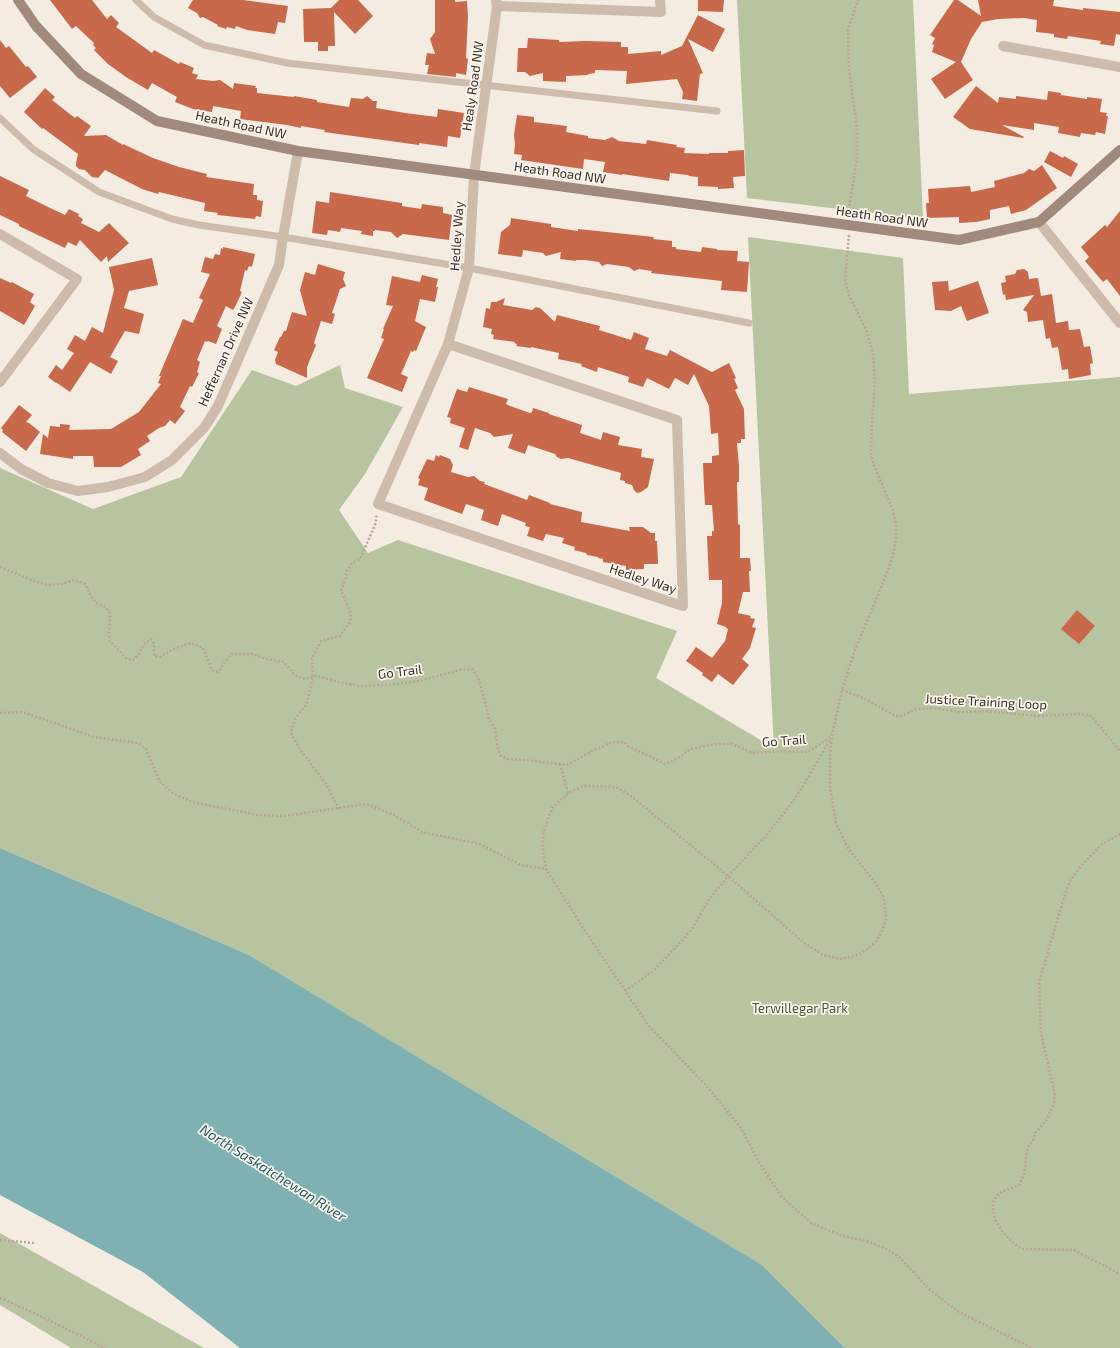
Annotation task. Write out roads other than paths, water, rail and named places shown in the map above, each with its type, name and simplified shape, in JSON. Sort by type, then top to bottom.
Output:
[{"type":"street","name":"Heath Road NW","points":[[18,0],[36,26],[81,74],[157,121],[298,151],[474,175],[959,240],[1039,222],[1120,150]]},
{"type":"street","points":[[497,3],[661,12],[660,0]]},
{"type":"street","name":"Healy Road NW","points":[[474,175],[497,3]]},
{"type":"street","points":[[1003,46],[1120,67]]},
{"type":"street","name":"Heffernan Drive NW","points":[[0,453],[21,469],[48,483],[78,491],[108,487],[145,478],[172,460],[204,428],[218,406],[279,265],[298,151]]},
{"type":"street","name":"Hedley Way","points":[[448,344],[677,420],[683,606],[378,504],[448,344],[469,268],[474,175]]},
{"type":"street","points":[[1039,222],[1120,323]]},
{"type":"street","points":[[0,234],[77,279],[0,382]]},
{"type":"lane","points":[[136,0],[154,17],[204,45],[287,63],[717,111]]},
{"type":"lane","points":[[0,118],[33,149],[99,192],[172,219],[199,225],[283,237],[469,268],[749,323]]},
{"type":"water","name":"North Saskatchewan River","points":[[0,848],[249,955],[762,1265],[845,1348],[240,1348],[143,1272],[0,1195]]},
{"type":"park label","name":"Terwillegar Park","points":[[800,1009]]}]
